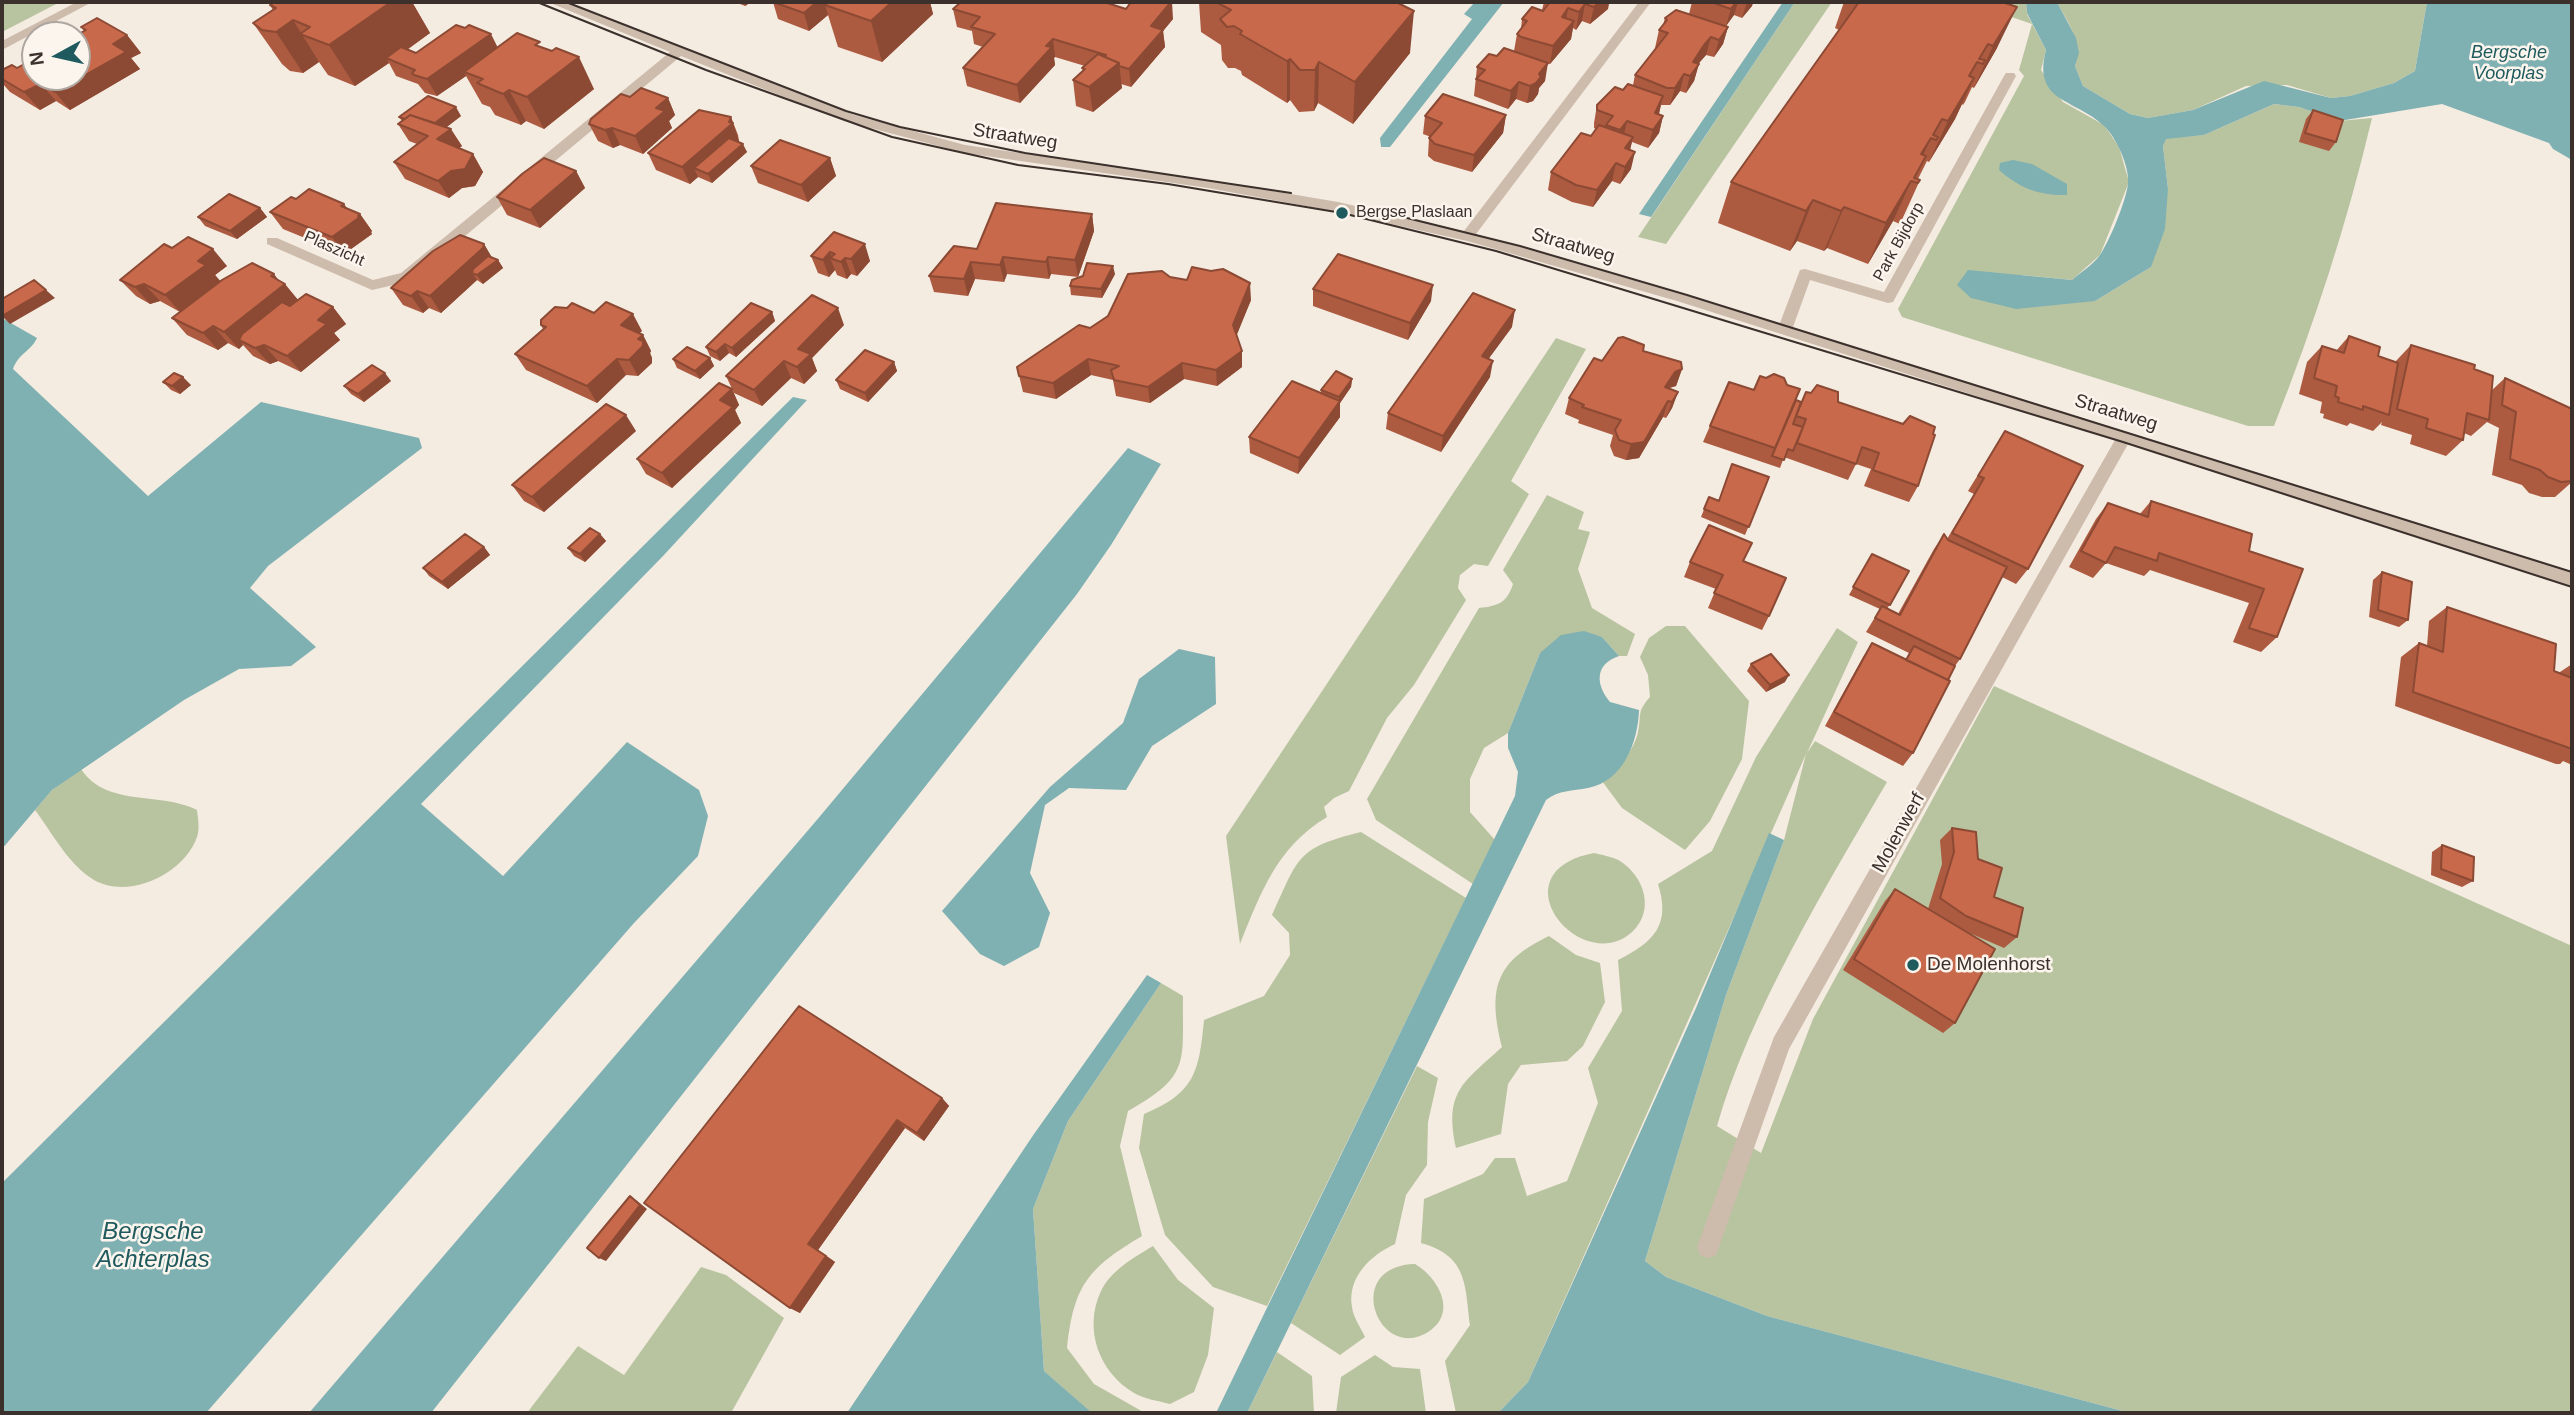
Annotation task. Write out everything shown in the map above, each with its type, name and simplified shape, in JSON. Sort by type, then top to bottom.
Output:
[{"type":"street","points":[[2,46],[86,2]]},
{"type":"street","name":"Straatweg","points":[[554,2],[849,118],[965,149],[1208,184],[1338,207],[1467,236],[1785,330],[2572,579]]},
{"type":"street","points":[[1467,236],[1645,2]]},
{"type":"street","name":"Plaszicht","points":[[272,241],[372,285],[406,277],[678,51]]},
{"type":"street","name":"Park Bijdorp","points":[[1785,330],[1805,274],[1888,298],[2010,76]]},
{"type":"street","name":"Molenwerf","points":[[1708,1247],[1781,1044],[2125,436]]},
{"type":"green space","points":[[2,2],[60,2],[21,21],[2,32]]},
{"type":"green space","points":[[1795,2],[1832,2],[1666,244],[1638,237]]},
{"type":"green space","points":[[1968,2],[2026,2],[2027,14],[2046,50],[2041,70],[2063,102],[2104,125],[2119,147],[2129,182],[2100,255],[2072,280],[2021,275],[2095,301],[2151,267],[2168,189],[2163,146],[2166,138],[2204,135],[2274,104],[2299,107],[2339,121],[2372,118],[2329,274],[2274,426],[2248,426],[1902,317],[1898,309],[2024,76],[2019,70],[2032,24]]},
{"type":"green space","points":[[2057,2],[2427,2],[2415,71],[2394,83],[2350,96],[2331,98],[2287,85],[2246,86],[2193,110],[2148,118],[2130,114],[2083,86],[2075,66],[2076,41]]},
{"type":"green space","points":[[1556,338],[1586,349],[1511,481],[1529,494],[1488,566],[1474,564],[1460,575],[1458,588],[1466,600],[1414,685],[1387,718],[1349,791],[1334,798],[1324,807],[1327,817],[1295,842],[1273,872],[1255,906],[1240,944],[1226,836]]},
{"type":"green space","points":[[1547,495],[1584,512],[1578,529],[1590,532],[1578,569],[1592,608],[1635,634],[1627,656],[1619,656],[1602,637],[1540,653],[1508,733],[1484,748],[1470,779],[1470,812],[1495,840],[1473,884],[1376,820],[1367,799],[1479,608],[1497,605],[1508,595],[1513,584],[1503,570]]},
{"type":"green space","points":[[1666,626],[1685,626],[1749,701],[1742,759],[1710,821],[1685,850],[1622,808],[1602,781],[1624,760],[1636,739],[1641,710],[1650,697],[1648,675],[1640,657],[1649,638]]},
{"type":"green space","points":[[1837,628],[1858,642],[1807,753],[1815,741],[1887,782],[1815,906],[1769,994],[1731,1082],[1717,1126],[1761,1153],[1813,1019],[1994,686],[2572,946],[2572,1413],[2130,1413],[1767,1316],[1666,1277],[1645,1261],[1726,995],[1784,840],[1806,754],[1528,1382],[1498,1413],[1456,1413],[1445,1361],[1470,1325],[1467,1296],[1461,1273],[1455,1264],[1447,1255],[1421,1243],[1424,1199],[1483,1174],[1495,1158],[1515,1158],[1527,1196],[1567,1181],[1598,1103],[1588,1068],[1622,1011],[1618,960],[1641,946],[1656,931],[1662,911],[1658,884],[1712,851],[1756,757]]},
{"type":"green space","points":[[81,769],[92,781],[119,794],[182,804],[197,810],[198,834],[180,862],[154,880],[123,887],[94,880],[76,866],[35,810],[52,790]]},
{"type":"green space","points":[[1361,832],[1466,898],[1267,1306],[1213,1287],[1165,1235],[1139,1148],[1144,1114],[1174,1098],[1191,1079],[1200,1054],[1204,1020],[1264,996],[1290,955],[1289,933],[1272,915],[1295,867],[1311,850]]},
{"type":"green space","points":[[1594,853],[1617,860],[1629,868],[1641,885],[1644,895],[1645,905],[1639,924],[1632,932],[1612,943],[1590,942],[1571,932],[1556,917],[1549,898],[1551,880],[1565,864]]},
{"type":"green space","points":[[1549,936],[1576,955],[1600,963],[1605,1002],[1583,1046],[1567,1061],[1521,1065],[1508,1084],[1501,1134],[1456,1148],[1453,1129],[1455,1100],[1467,1080],[1502,1047],[1496,1009],[1500,980],[1516,956]]},
{"type":"green space","points":[[1161,983],[1183,996],[1183,1037],[1179,1065],[1163,1087],[1128,1111],[1120,1146],[1142,1236],[1108,1258],[1087,1280],[1074,1308],[1067,1348],[1094,1384],[1145,1413],[1091,1413],[1044,1371],[1033,1209],[1068,1121]]},
{"type":"green space","points":[[1417,1066],[1438,1078],[1428,1122],[1427,1165],[1406,1195],[1395,1244],[1377,1254],[1357,1277],[1351,1296],[1352,1307],[1365,1337],[1340,1355],[1291,1323]]},
{"type":"green space","points":[[1153,1246],[1178,1280],[1214,1308],[1208,1355],[1194,1392],[1170,1404],[1138,1395],[1122,1384],[1103,1362],[1094,1334],[1096,1305],[1105,1283],[1124,1265]]},
{"type":"green space","points":[[1415,1264],[1423,1269],[1436,1285],[1441,1294],[1443,1313],[1431,1330],[1413,1338],[1396,1336],[1384,1326],[1376,1312],[1374,1296],[1379,1280],[1392,1269]]},
{"type":"green space","points":[[701,1267],[726,1275],[784,1318],[731,1413],[527,1413],[578,1346],[624,1375]]},
{"type":"green space","points":[[1277,1352],[1312,1376],[1314,1413],[1247,1413]]},
{"type":"green space","points":[[1375,1355],[1393,1367],[1420,1369],[1426,1413],[1336,1413],[1341,1377]]},
{"type":"water","points":[[1475,2],[1504,2],[1390,147],[1381,147],[1380,138],[1472,19],[1464,14]]},
{"type":"water","points":[[1783,2],[1795,2],[1651,217],[1639,214]]},
{"type":"water","name":"Bergsche Voorplas","points":[[2026,2],[2057,2],[2076,38],[2079,53],[2075,66],[2083,86],[2130,114],[2148,118],[2193,110],[2264,81],[2331,98],[2350,96],[2394,83],[2415,71],[2427,2],[2572,2],[2572,160],[2553,149],[2549,143],[2442,104],[2339,121],[2299,107],[2274,104],[2204,135],[2166,139],[2163,146],[2168,189],[2165,229],[2151,267],[2095,301],[2016,309],[1971,298],[1957,285],[1968,270],[2072,280],[2100,255],[2113,230],[2127,191],[2128,177],[2124,161],[2109,131],[2093,117],[2059,97],[2045,80],[2043,67],[2046,50],[2027,13]]},
{"type":"water","points":[[2013,160],[2032,164],[2067,184],[2067,195],[2030,190],[2014,182],[1999,170],[2000,163]]},
{"type":"water","points":[[2,318],[37,338],[13,369],[148,496],[261,402],[419,438],[422,448],[268,566],[250,588],[316,647],[291,666],[239,669],[184,700],[52,790],[2,849]]},
{"type":"water","name":"Bergsche Achterplas","points":[[793,397],[807,400],[663,556],[421,804],[503,876],[627,742],[699,790],[708,816],[698,856],[634,923],[206,1413],[2,1413],[2,1183]]},
{"type":"water","points":[[1128,448],[1161,464],[1077,594],[431,1413],[309,1413],[816,821]]},
{"type":"water","points":[[1584,631],[1602,637],[1619,656],[1605,664],[1602,669],[1600,682],[1605,695],[1610,702],[1639,710],[1636,734],[1627,758],[1611,777],[1600,784],[1561,793],[1546,800],[1247,1413],[1216,1413],[1515,796],[1518,772],[1508,748],[1508,733],[1540,653],[1561,635]]},
{"type":"water","points":[[1179,649],[1215,657],[1216,704],[1152,746],[1126,790],[1069,788],[1045,805],[1030,873],[1050,913],[1039,947],[1004,966],[980,954],[942,911],[1050,787],[1123,723],[1139,679]]},
{"type":"water","points":[[1769,833],[1784,840],[1726,995],[1645,1261],[1666,1277],[1767,1316],[2130,1413],[1498,1413],[1528,1382],[1696,1008]]},
{"type":"water","points":[[1147,975],[1161,983],[1068,1121],[1033,1209],[1044,1371],[1092,1413],[847,1413],[1034,1134]]},
{"type":"building","points":[[275,2],[391,2],[329,45],[300,34],[310,27],[293,20],[276,32],[262,30],[253,23],[276,8],[270,5]]},
{"type":"building","points":[[773,2],[817,2],[804,13]]},
{"type":"building","points":[[829,2],[892,2],[871,21],[825,5]]},
{"type":"building","points":[[961,2],[1104,2],[1126,9],[1131,2],[1171,2],[1151,26],[1163,30],[1129,69],[1119,66],[1119,63],[1105,57],[1106,55],[1053,39],[1046,46],[1052,47],[1017,85],[963,68],[995,34],[971,27],[980,17],[953,9]]},
{"type":"building","points":[[1216,2],[1396,2],[1414,11],[1355,82],[1319,62],[1315,70],[1300,70],[1290,59],[1287,61],[1240,34],[1242,31],[1234,26],[1227,27],[1220,19],[1231,10]]},
{"type":"building","points":[[1550,2],[1599,2],[1594,7],[1585,4],[1579,12],[1568,8],[1562,17],[1574,21],[1553,46],[1517,34],[1527,21],[1522,19],[1532,7],[1543,11]]},
{"type":"building","points":[[1711,2],[1736,2],[1731,9]]},
{"type":"building","points":[[1859,2],[2002,2],[2017,7],[1993,46],[1988,44],[1979,59],[1985,60],[1983,64],[1977,62],[1969,76],[1974,78],[1948,121],[1942,119],[1933,135],[1938,137],[1936,140],[1931,138],[1921,154],[1926,156],[1914,178],[1920,180],[1918,183],[1911,181],[1886,223],[1844,207],[1841,211],[1813,200],[1806,211],[1731,182]]},
{"type":"building","points":[[1676,10],[1728,27],[1719,40],[1711,37],[1704,45],[1693,62],[1699,64],[1690,76],[1684,74],[1675,88],[1667,88],[1635,75],[1668,33],[1659,30],[1667,20],[1665,18]]},
{"type":"building","points":[[97,18],[127,35],[113,44],[126,52],[91,72],[91,21]]},
{"type":"building","points":[[456,25],[465,28],[469,25],[491,34],[427,79],[414,75],[412,73],[415,70],[386,58],[401,47],[416,53]]},
{"type":"building","points":[[517,33],[540,42],[535,45],[552,51],[556,48],[579,57],[527,97],[509,90],[503,94],[477,83],[483,79],[464,72]]},
{"type":"building","points":[[1504,48],[1548,63],[1536,83],[1530,86],[1519,82],[1511,91],[1476,79],[1485,70],[1477,67],[1489,54],[1497,56]]},
{"type":"building","points":[[1098,54],[1119,63],[1089,87],[1073,80],[1085,69],[1082,68]]},
{"type":"building","points":[[12,65],[17,68],[21,66],[21,90],[2,79],[2,70]]},
{"type":"building","points":[[1628,84],[1663,96],[1655,113],[1663,116],[1653,130],[1627,121],[1620,130],[1606,125],[1613,116],[1597,110],[1597,105],[1615,87],[1623,90]]},
{"type":"building","points":[[641,88],[668,98],[656,108],[665,111],[635,136],[589,124],[591,119],[621,94],[630,97]]},
{"type":"building","points":[[1443,94],[1506,115],[1474,155],[1435,144],[1429,138],[1442,123],[1425,116]]},
{"type":"building","points":[[428,96],[456,107],[435,123],[410,115],[405,119],[399,117]]},
{"type":"building","points":[[699,110],[731,117],[729,122],[733,123],[682,167],[648,153]]},
{"type":"building","points":[[2313,110],[2343,120],[2336,142],[2305,133]]},
{"type":"building","points":[[410,115],[451,129],[437,139],[473,154],[465,169],[451,171],[438,181],[394,162],[428,136],[398,124]]},
{"type":"building","points":[[1599,125],[1633,137],[1625,148],[1635,152],[1625,167],[1616,163],[1597,190],[1576,185],[1551,172],[1581,133],[1591,136]]},
{"type":"building","points":[[729,138],[743,144],[708,174],[694,168]]},
{"type":"building","points":[[780,140],[830,158],[801,185],[751,166]]},
{"type":"building","points":[[544,158],[576,171],[530,210],[497,197],[522,174]]},
{"type":"building","points":[[309,189],[344,204],[341,206],[360,214],[360,217],[332,237],[270,212],[291,197],[296,199]]},
{"type":"building","points":[[229,194],[260,208],[230,231],[198,217]]},
{"type":"building","points":[[996,203],[1092,214],[1075,260],[1048,257],[1046,262],[1003,257],[1000,265],[971,262],[964,279],[929,276],[954,246],[977,249]]},
{"type":"building","points":[[834,232],[865,244],[851,259],[845,258],[841,262],[830,258],[835,254],[830,252],[823,260],[811,256]]},
{"type":"building","points":[[460,235],[484,244],[483,248],[430,296],[417,291],[411,296],[391,288],[433,251]]},
{"type":"building","points":[[188,237],[213,249],[198,261],[206,265],[165,295],[144,284],[135,287],[120,280],[164,244],[172,248]]},
{"type":"building","points":[[1338,254],[1433,285],[1410,323],[1313,289]]},
{"type":"building","points":[[488,256],[498,260],[477,275],[472,273],[473,269]]},
{"type":"building","points":[[252,263],[274,274],[271,276],[285,284],[224,332],[213,326],[203,333],[172,318],[222,280]]},
{"type":"building","points":[[1087,263],[1113,266],[1101,289],[1070,286],[1072,280],[1083,276]]},
{"type":"building","points":[[1192,267],[1211,271],[1223,269],[1250,283],[1233,325],[1242,351],[1216,370],[1182,363],[1148,387],[1114,380],[1111,370],[1119,366],[1088,359],[1053,383],[1019,376],[1017,367],[1079,325],[1090,328],[1108,316],[1128,274],[1162,271],[1170,277],[1187,280]]},
{"type":"building","points":[[34,280],[46,290],[2,316],[2,299]]},
{"type":"building","points":[[1473,293],[1515,310],[1482,356],[1493,361],[1443,436],[1388,413]]},
{"type":"building","points":[[306,294],[333,307],[318,320],[327,324],[287,356],[264,345],[255,348],[239,340],[242,334],[282,302],[290,306]]},
{"type":"building","points":[[812,295],[838,308],[798,349],[811,354],[797,367],[784,361],[754,390],[726,376]]},
{"type":"building","points":[[606,302],[633,314],[621,325],[643,335],[638,339],[643,341],[643,346],[629,360],[617,359],[587,386],[515,354],[546,327],[541,325],[541,320],[555,307],[567,308],[572,303],[594,313]]},
{"type":"building","points":[[751,303],[772,312],[732,348],[725,344],[716,352],[706,347]]},
{"type":"building","points":[[2349,336],[2380,347],[2378,356],[2398,363],[2389,415],[2363,406],[2363,410],[2338,402],[2339,398],[2335,396],[2337,386],[2314,378],[2322,346],[2344,353]]},
{"type":"building","points":[[1623,337],[1644,345],[1643,351],[1681,362],[1682,369],[1675,372],[1665,387],[1678,392],[1672,402],[1668,401],[1644,442],[1631,444],[1619,440],[1615,430],[1621,420],[1582,407],[1584,405],[1569,398],[1594,358],[1602,361],[1618,338]]},
{"type":"building","points":[[2411,345],[2475,365],[2474,369],[2493,376],[2489,420],[2467,413],[2463,440],[2426,428],[2428,419],[2397,409]]},
{"type":"building","points":[[687,347],[710,358],[695,371],[673,359]]},
{"type":"building","points":[[865,350],[894,362],[865,393],[836,380]]},
{"type":"building","points":[[372,365],[385,373],[358,394],[344,386]]},
{"type":"building","points":[[1336,371],[1352,379],[1339,397],[1321,390]]},
{"type":"building","points":[[174,373],[183,377],[172,386],[163,382]]},
{"type":"building","points":[[1774,374],[1784,378],[1787,385],[1800,389],[1775,448],[1710,426],[1729,382],[1754,390],[1760,376],[1766,378]]},
{"type":"building","points":[[2505,378],[2572,409],[2572,481],[2561,482],[2548,477],[2540,470],[2510,459],[2516,412],[2502,405]]},
{"type":"building","points":[[1292,381],[1340,401],[1299,458],[1249,437]]},
{"type":"building","points":[[719,383],[732,389],[720,400],[733,407],[662,473],[637,459]]},
{"type":"building","points":[[1817,385],[1838,392],[1838,402],[1903,424],[1910,416],[1935,427],[1935,435],[1918,486],[1873,470],[1879,453],[1862,447],[1856,464],[1797,443],[1806,419],[1796,416],[1806,392],[1811,393]]},
{"type":"building","points":[[1796,400],[1801,402],[1793,424],[1803,427],[1793,451],[1788,449],[1784,460],[1772,456]]},
{"type":"building","points":[[606,404],[626,415],[532,497],[512,485]]},
{"type":"building","points":[[2005,431],[2083,466],[2028,569],[1952,533],[1984,478],[1978,476]]},
{"type":"building","points":[[1732,464],[1769,477],[1749,527],[1704,509],[1709,497],[1719,501]]},
{"type":"building","points":[[2151,501],[2252,534],[2249,551],[2303,569],[2277,637],[2249,628],[2264,589],[2159,553],[2157,561],[2115,547],[2106,563],[2081,551],[2108,503],[2148,517]]},
{"type":"building","points":[[1709,525],[1752,543],[1743,561],[1786,578],[1769,616],[1714,593],[1723,575],[1690,562]]},
{"type":"building","points":[[590,528],[600,534],[580,554],[568,548]]},
{"type":"building","points":[[465,534],[484,547],[442,582],[423,568]]},
{"type":"building","points":[[1944,534],[1948,540],[2007,567],[1960,659],[1875,618],[1882,606],[1900,615]]},
{"type":"building","points":[[1872,554],[1909,571],[1890,605],[1853,587]]},
{"type":"building","points":[[2382,572],[2412,582],[2408,620],[2378,610]]},
{"type":"building","points":[[2447,607],[2556,644],[2554,671],[2572,678],[2572,749],[2413,692],[2419,643],[2443,652]]},
{"type":"building","points":[[1872,643],[1950,681],[1913,753],[1834,712]]},
{"type":"building","points":[[1914,646],[1955,666],[1948,680],[1906,660]]},
{"type":"building","points":[[1771,654],[1789,675],[1770,685],[1751,664]]},
{"type":"building","points":[[1952,828],[1976,832],[1978,859],[2002,868],[1994,897],[2023,908],[2017,937],[1966,916],[1940,898],[1954,852]]},
{"type":"building","points":[[2442,845],[2474,857],[2473,881],[2441,869]]},
{"type":"building","name":"De Molenhorst","points":[[1895,889],[1995,949],[1955,1023],[1854,959]]},
{"type":"building","points":[[799,1006],[942,1098],[917,1133],[897,1120],[808,1244],[826,1256],[790,1308],[644,1203]]},
{"type":"building","points":[[630,1196],[640,1205],[599,1258],[587,1248]]},
{"type":"tram line","points":[[537,2],[706,70],[892,137],[1018,165],[1168,184],[1342,213],[1496,251],[2123,442],[2572,587]]},
{"type":"tram line","points":[[566,2],[846,111],[900,127],[1025,153],[1291,193]]},
{"type":"tram line","points":[[1407,218],[1520,246],[1687,295],[2572,572]]},
{"type":"place","name":"Bergse Plaslaan","points":[[1342,213]]},
{"type":"place","name":"De Molenhorst","points":[[1913,965]]}]
